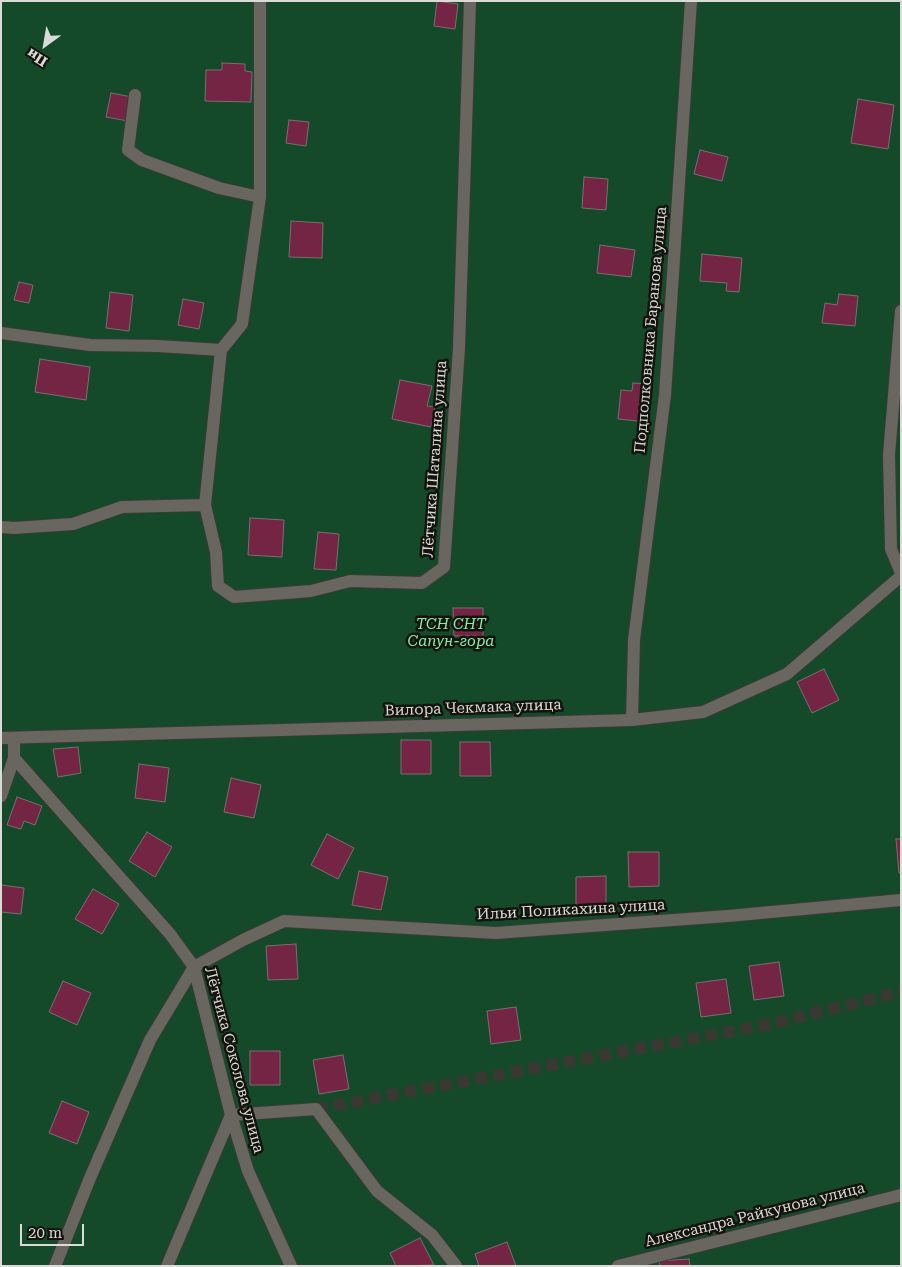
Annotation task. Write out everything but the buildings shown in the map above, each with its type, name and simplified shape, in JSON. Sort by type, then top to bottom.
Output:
[{"type":"street","points":[[1,333],[90,345],[158,346],[221,350],[242,324],[260,197],[260,1]]},
{"type":"street","name":"Лётчика Шаталина улица","points":[[221,350],[205,505],[216,552],[218,586],[234,598],[311,591],[350,581],[422,583],[444,567],[459,348],[470,1]]},
{"type":"street","name":"Подполковника Баранова улица","points":[[632,720],[634,640],[666,395],[691,1]]},
{"type":"street","points":[[135,95],[128,150],[142,160],[219,188],[260,197]]},
{"type":"street","points":[[901,311],[889,455],[891,549],[901,574]]},
{"type":"street","points":[[1,527],[14,528],[73,524],[122,507],[205,505]]},
{"type":"street","name":"Вилора Чекмака улица","points":[[7,738],[632,720],[703,712],[787,674],[901,574]]},
{"type":"street","points":[[1,796],[14,758],[7,738]]},
{"type":"street","name":"Лётчика Соколова улица","points":[[14,758],[170,934],[194,967],[231,1115],[248,1171],[291,1266]]},
{"type":"street","name":"Ильи Поликахина улица","points":[[194,967],[243,940],[284,921],[496,933],[728,916],[901,900]]},
{"type":"street","points":[[55,1266],[90,1178],[150,1040],[194,967]]},
{"type":"street","points":[[167,1266],[231,1115],[316,1108],[377,1191],[432,1235],[456,1266]]},
{"type":"street","name":"Александра Райкунова улица","points":[[618,1266],[901,1195]]},
{"type":"green space","name":"ТСН СНТ Сапун-гора","points":[[1,1],[901,1],[901,1266],[1,1266]]},
{"type":"tunnel","points":[[316,1109],[770,1024],[901,992]]}]
